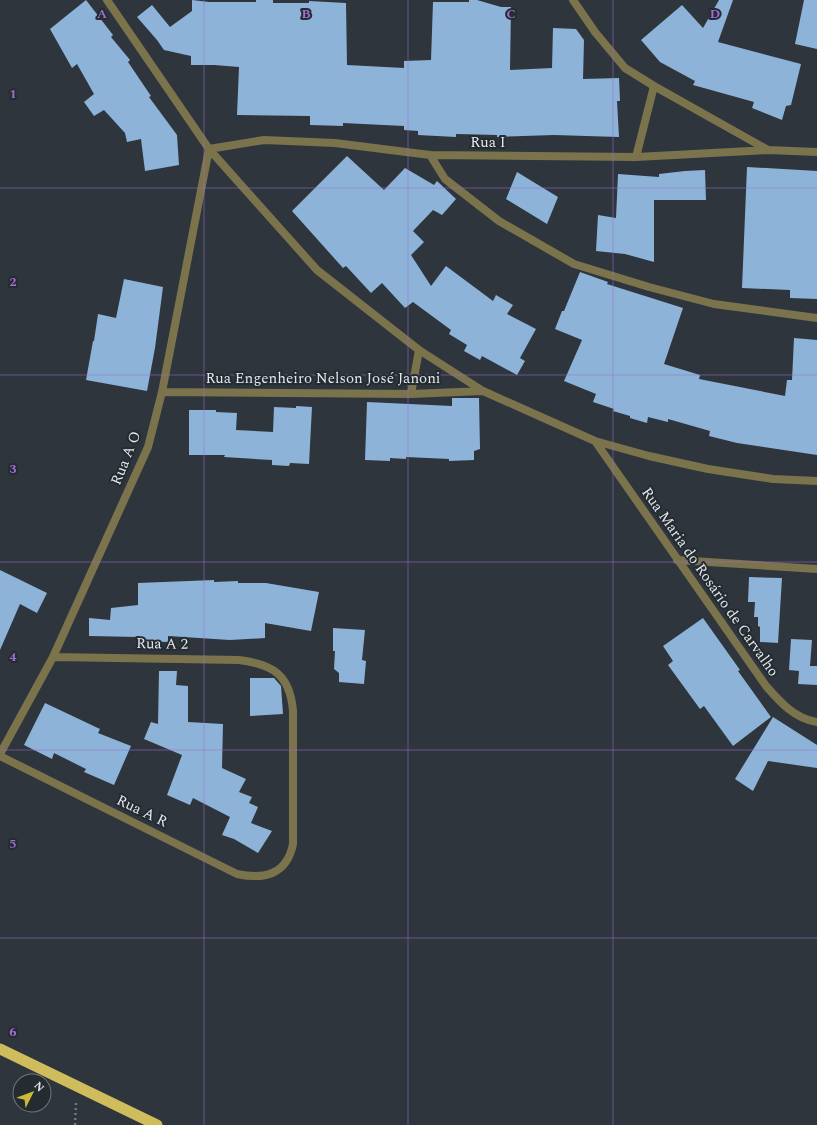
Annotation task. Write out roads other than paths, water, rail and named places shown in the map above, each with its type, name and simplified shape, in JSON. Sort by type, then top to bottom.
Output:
[{"type":"highway","points":[[0,1049],[157,1125]]},
{"type":"street","name":"Rua Engenheiro Nelson José Janoni","points":[[107,0],[209,149],[317,270],[419,350],[483,391],[595,441],[649,456],[708,469],[773,478],[817,481]]},
{"type":"street","points":[[573,0],[625,68],[768,150]]},
{"type":"street","points":[[636,157],[654,86]]},
{"type":"street","name":"Rua I","points":[[209,149],[264,140],[335,144],[430,155],[636,157],[768,150],[817,152]]},
{"type":"street","name":"Rua A O","points":[[0,755],[53,657],[148,447],[162,392],[209,149]]},
{"type":"street","points":[[430,155],[445,179],[499,221],[574,264],[648,287],[714,304],[817,318]]},
{"type":"street","points":[[411,394],[419,350]]},
{"type":"street","name":"Rua Engenheiro Nelson José Janoni","points":[[162,392],[411,394],[483,391]]},
{"type":"street","name":"Rua Maria do Rosário de Carvalho","points":[[595,441],[766,686],[785,707],[808,721],[817,722]]},
{"type":"street","points":[[678,560],[817,569]]},
{"type":"street","name":"Rua A 2","points":[[53,657],[238,660],[260,664],[269,668],[283,679],[292,699],[293,711],[293,844],[291,854],[285,864],[275,872]]},
{"type":"street","name":"Rua A R","points":[[0,755],[237,874],[263,876],[275,872]]}]
